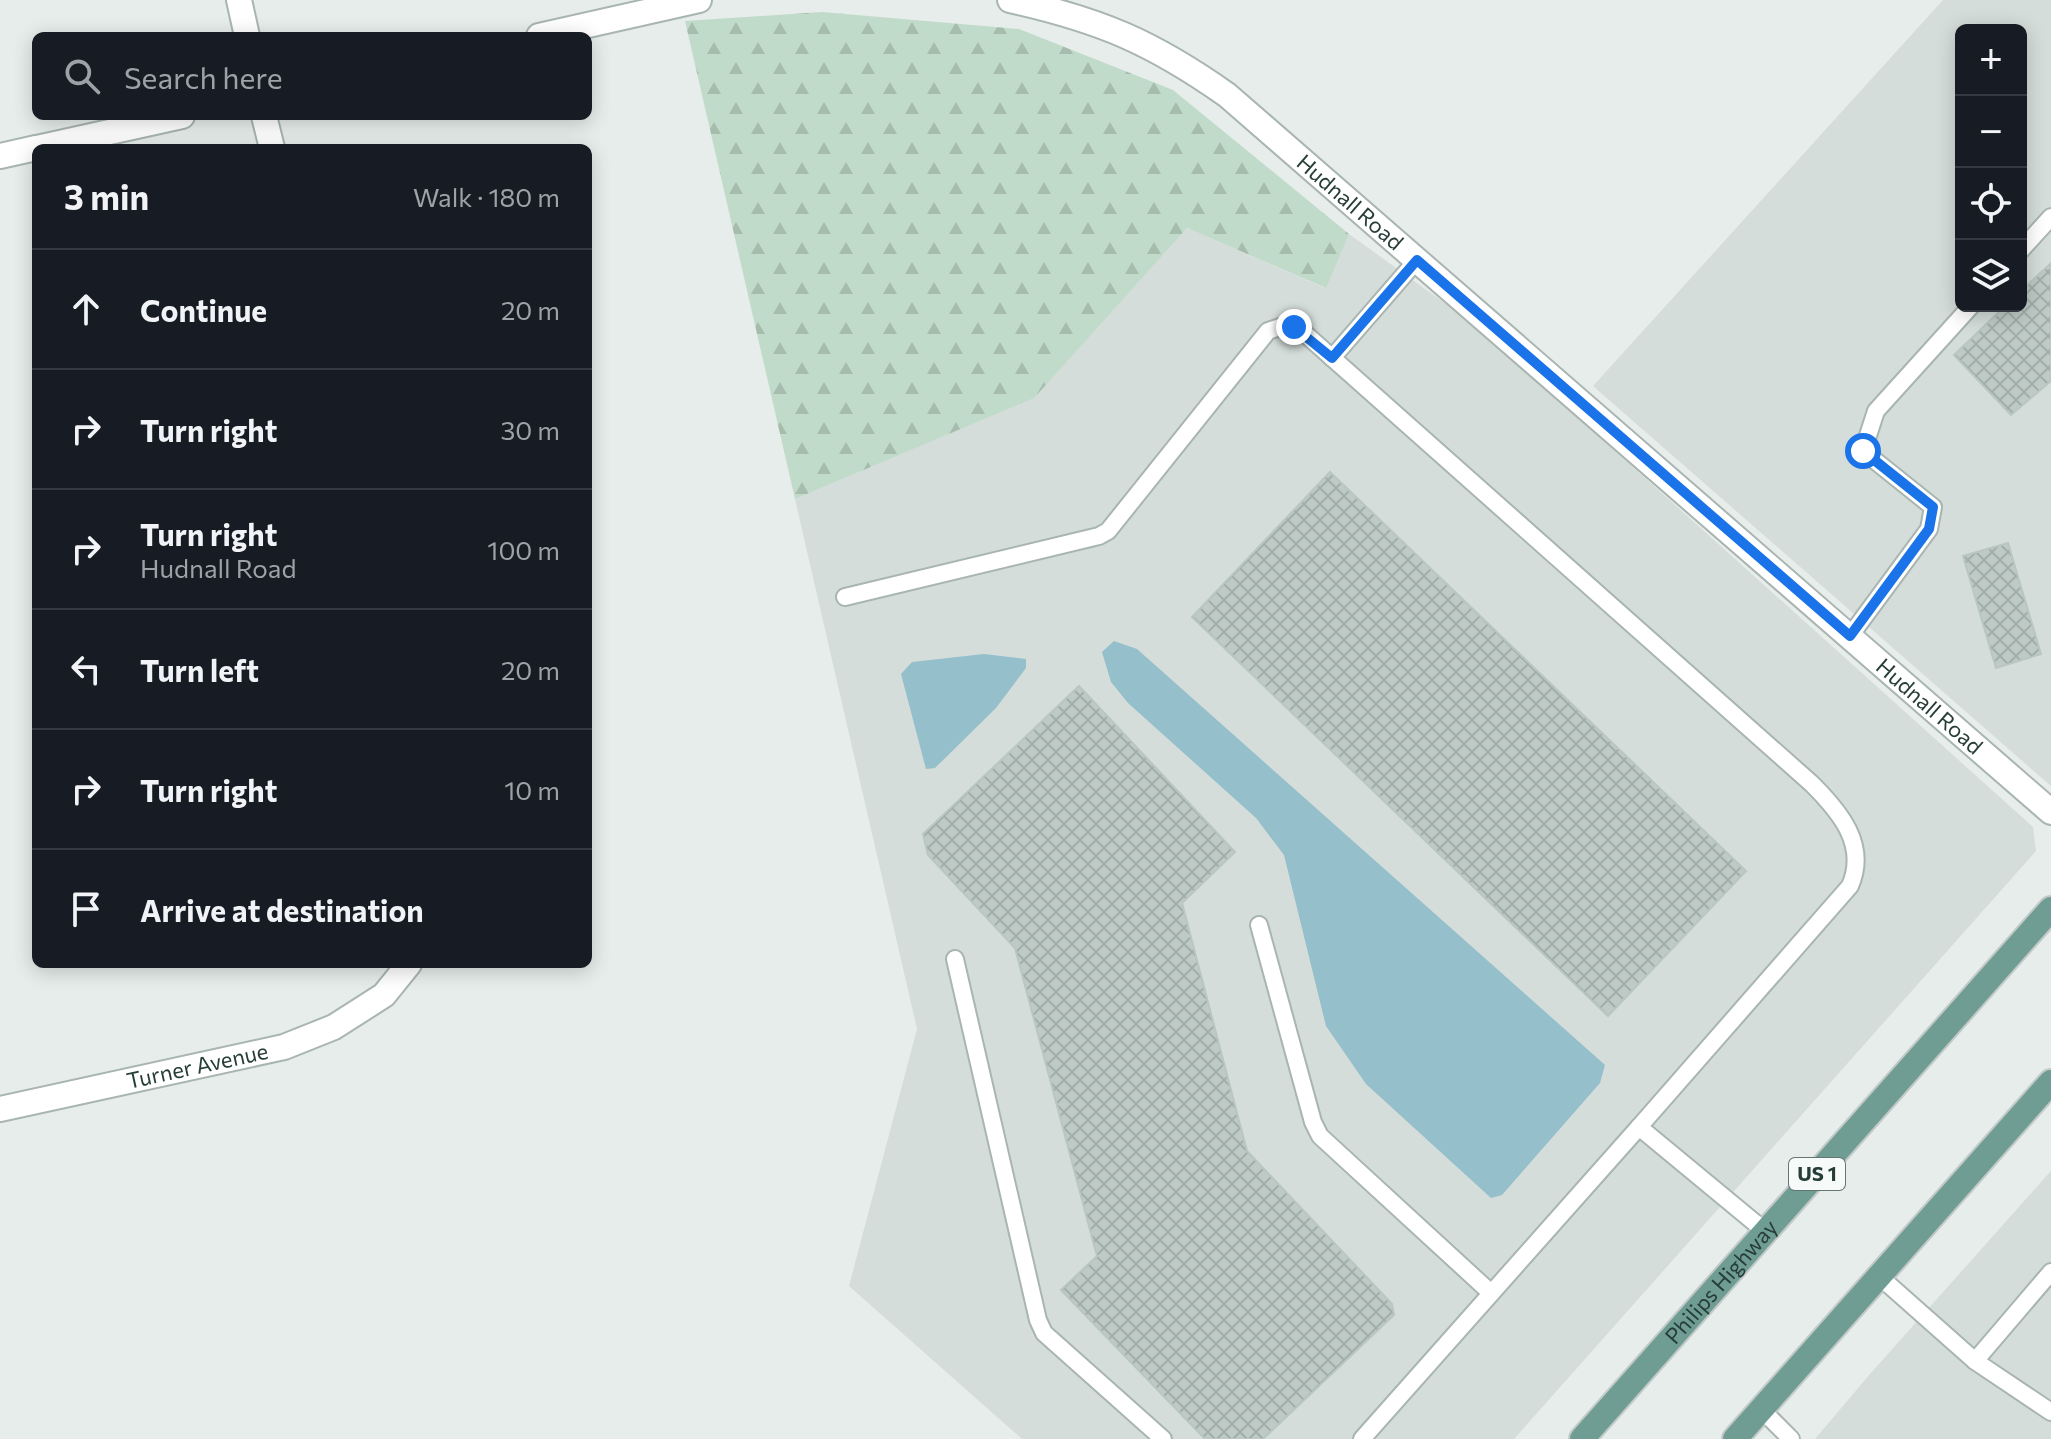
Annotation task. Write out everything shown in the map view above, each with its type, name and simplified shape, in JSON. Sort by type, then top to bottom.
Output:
[{"type":"main road","name":"Philips Highway","points":[[1582,1439],[2051,909]]},
{"type":"main road","points":[[1735,1439],[2051,1082]]},
{"type":"street","points":[[239,0],[246,32]]},
{"type":"street","points":[[557,32],[699,0]]},
{"type":"street","name":"Hudnall Road","points":[[1010,0],[1061,12],[1121,32],[1176,59],[1227,95],[2051,812]]},
{"type":"street","points":[[55,144],[164,120]]},
{"type":"street","points":[[265,120],[271,144]]},
{"type":"street","points":[[0,156],[32,149]]},
{"type":"street","name":"Turner Avenue","points":[[0,1109],[284,1047],[334,1027],[384,995],[406,968]]},
{"type":"lane","points":[[2027,243],[2051,217]]},
{"type":"lane","points":[[1332,358],[1417,260]]},
{"type":"lane","points":[[1850,636],[1929,529],[1933,507],[1863,451],[1876,411],[1966,312]]},
{"type":"lane","points":[[845,597],[1099,536],[1108,531],[1268,331],[1286,325],[1294,327],[1332,358],[1838,810],[1857,851],[1850,886],[1362,1439]]},
{"type":"lane","points":[[1259,925],[1313,1122],[1320,1136],[1491,1293]]},
{"type":"lane","points":[[955,959],[1038,1320],[1044,1333],[1163,1439]]},
{"type":"lane","points":[[1639,1127],[1766,1232]]},
{"type":"lane","points":[[1975,1361],[2051,1272]]},
{"type":"lane","points":[[1879,1276],[1975,1361],[2051,1412]]},
{"type":"lane","points":[[1761,1409],[1791,1439]]},
{"type":"shaded area","points":[[1943,0],[2051,0],[2051,786],[1593,386]]},
{"type":"shaded area","points":[[1187,228],[1325,288],[1349,234],[1475,325],[2033,827],[2036,851],[1514,1439],[1022,1439],[849,1286],[917,1029],[795,499],[1028,400]]},
{"type":"shaded area","points":[[2051,1171],[2051,1439],[1815,1439],[1870,1374]]},
{"type":"green space","points":[[822,12],[1019,29],[1173,90],[1349,234],[1326,288],[1187,228],[1034,398],[795,499],[685,21]]},
{"type":"water","points":[[1114,641],[1137,649],[1605,1065],[1600,1083],[1502,1195],[1491,1198],[1366,1084],[1326,1026],[1284,855],[1256,818],[1128,703],[1111,682],[1102,652]]},
{"type":"water","points":[[984,654],[1026,659],[1026,668],[996,708],[935,768],[926,769],[901,674],[912,662]]},
{"type":"building","points":[[2051,263],[2051,381],[2011,415],[1954,355],[1999,312],[2027,312],[2027,285]]},
{"type":"building","points":[[1330,472],[1746,871],[1608,1016],[1192,617]]},
{"type":"building","points":[[2008,543],[2041,654],[1996,668],[1963,556]]},
{"type":"building","points":[[1079,686],[1235,852],[1182,903],[1247,1151],[1392,1304],[1394,1315],[1263,1439],[1205,1439],[1061,1290],[1097,1256],[1015,948],[928,855],[923,834]]},
{"type":"route","points":[[1294,327],[1332,358],[1417,260],[1850,636],[1929,529],[1933,507],[1863,451]]}]
